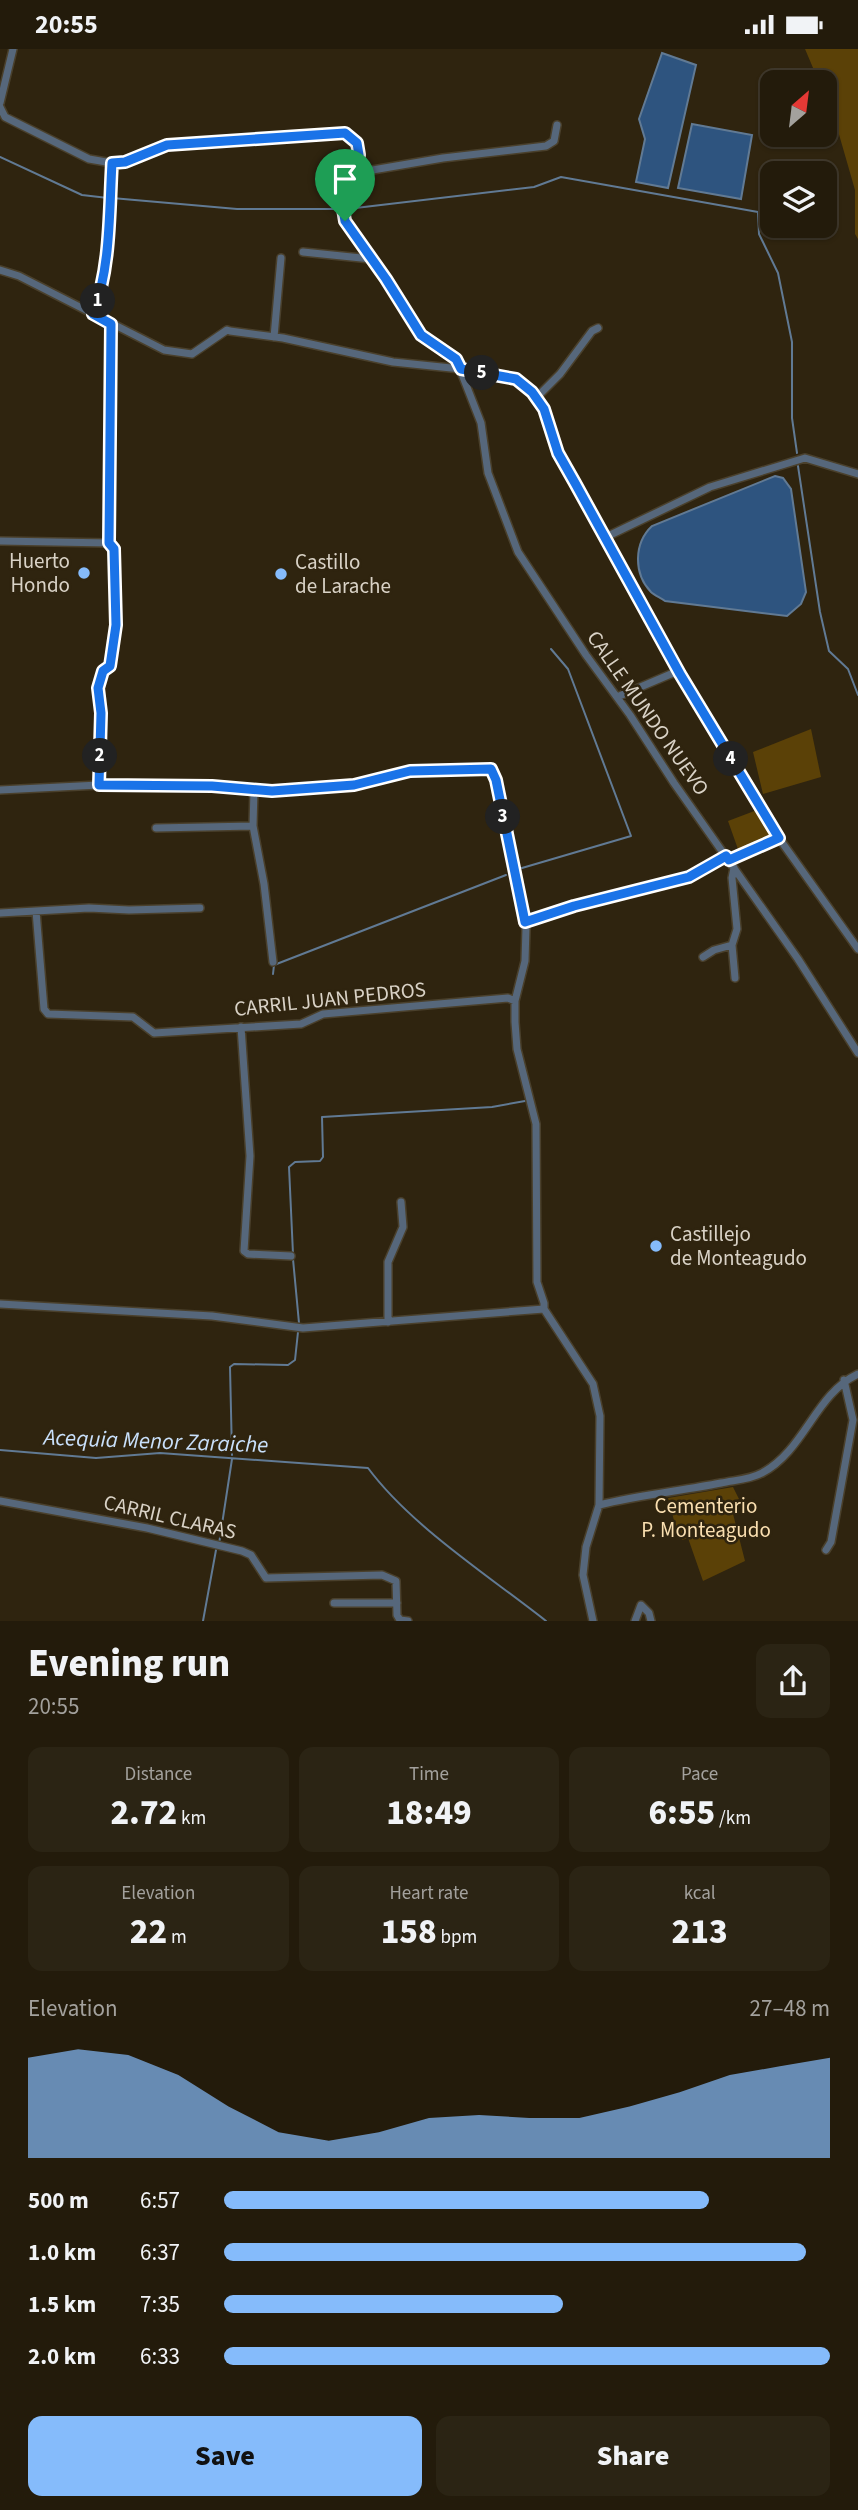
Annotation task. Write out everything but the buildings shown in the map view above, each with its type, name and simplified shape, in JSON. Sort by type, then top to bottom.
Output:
[{"type":"street","points":[[13,49],[0,107],[5,117],[89,159],[125,162],[167,145],[345,133],[357,143],[359,155],[343,209],[345,221],[421,335],[456,359],[461,369]]},
{"type":"street","points":[[355,173],[443,158],[547,146],[554,141],[557,125]]},
{"type":"street","points":[[93,314],[109,244],[108,213],[112,163]]},
{"type":"street","points":[[303,252],[371,258]]},
{"type":"street","points":[[274,337],[281,258]]},
{"type":"street","points":[[0,270],[19,276],[164,350],[192,354],[227,330],[393,362],[461,369],[516,379],[532,392],[544,409],[558,453],[678,671],[779,838],[858,949]]},
{"type":"street","points":[[99,785],[101,713],[98,688],[103,671],[110,666],[116,625],[114,549],[109,543],[111,324]]},
{"type":"street","points":[[536,398],[560,374],[592,331],[598,328]]},
{"type":"street","name":"CALLE MUNDO NUEVO","points":[[461,369],[481,423],[488,473],[518,552],[798,959],[858,1053]]},
{"type":"street","points":[[606,537],[710,487],[804,459],[858,474]]},
{"type":"street","points":[[0,541],[109,543]]},
{"type":"street","points":[[617,697],[678,671]]},
{"type":"street","points":[[0,790],[99,785],[212,786],[272,791],[354,785],[410,771],[491,769],[496,780],[525,922],[526,961],[515,1001],[517,1049],[536,1124],[537,1282],[544,1309],[593,1384],[600,1416],[599,1505],[586,1547],[583,1575],[593,1621]]},
{"type":"street","points":[[254,790],[253,826],[264,884],[273,962]]},
{"type":"street","points":[[156,828],[253,826]]},
{"type":"street","points":[[525,922],[574,906],[689,877],[727,858],[779,838]]},
{"type":"street","points":[[734,867],[732,878],[737,929],[732,945],[735,978]]},
{"type":"street","points":[[0,913],[89,908],[200,908]]},
{"type":"street","name":"CARRIL JUAN PEDROS","points":[[36,911],[44,1009],[48,1014],[133,1017],[154,1033],[301,1024],[323,1014],[508,998],[515,1001]]},
{"type":"street","points":[[703,957],[714,950],[732,945]]},
{"type":"street","points":[[241,1027],[250,1156],[244,1251],[248,1254],[291,1256]]},
{"type":"street","points":[[388,1322],[388,1262],[403,1227],[401,1202]]},
{"type":"street","points":[[0,1304],[212,1316],[303,1328],[544,1309]]},
{"type":"street","points":[[599,1505],[630,1497],[744,1479],[763,1472],[786,1454],[828,1397],[844,1380],[858,1374]]},
{"type":"street","points":[[826,1550],[831,1542],[853,1420],[851,1400],[844,1380]]},
{"type":"street","name":"CARRIL CLARAS","points":[[0,1501],[168,1532],[243,1551],[251,1555],[266,1578],[383,1575],[396,1581],[397,1615],[400,1620],[408,1621]]},
{"type":"street","points":[[334,1603],[397,1603]]},
{"type":"street","points":[[635,1621],[641,1605],[649,1613],[651,1621]]},
{"type":"green space","points":[[805,49],[858,49],[858,239],[855,234],[855,190],[837,127],[837,70],[814,70]]},
{"type":"green space","points":[[811,729],[821,777],[763,794],[753,752]]},
{"type":"green space","points":[[757,810],[776,837],[739,852],[728,821]]},
{"type":"green space","name":"Cementerio P. Monteagudo","points":[[733,1487],[739,1499],[730,1502],[745,1561],[703,1581],[688,1538],[682,1540],[676,1528],[668,1498]]},
{"type":"water","points":[[662,53],[696,65],[668,188],[636,182],[645,139],[639,119]]},
{"type":"water","points":[[692,124],[752,135],[741,199],[678,188]]},
{"type":"water","points":[[775,476],[783,478],[791,489],[806,592],[801,604],[787,616],[665,601],[651,592],[641,576],[638,558],[642,541],[652,526]]},
{"type":"waterway","points":[[0,157],[82,195],[108,198]]},
{"type":"waterway","points":[[347,209],[534,187],[561,177],[758,212],[759,234],[778,273],[792,342],[792,418],[797,453]]},
{"type":"waterway","points":[[112,198],[237,209],[340,209]]},
{"type":"waterway","points":[[798,466],[820,612],[829,651],[848,669],[858,695]]},
{"type":"waterway","points":[[522,868],[631,836],[568,669],[551,649]]},
{"type":"waterway","points":[[273,974],[274,965],[506,875]]},
{"type":"waterway","points":[[293,1254],[289,1167],[295,1162],[320,1161],[323,1157],[322,1117],[492,1107],[525,1101]]},
{"type":"waterway","points":[[293,1259],[299,1323]]},
{"type":"waterway","points":[[232,1455],[230,1367],[234,1364],[288,1365],[295,1360],[298,1332]]},
{"type":"waterway","name":"Acequia Menor Zaraiche","points":[[0,1450],[96,1458],[160,1453],[368,1468],[428,1530],[546,1621]]},
{"type":"waterway","points":[[219,1544],[232,1459]]},
{"type":"waterway","points":[[203,1621],[216,1550]]},
{"type":"place","name":"Huerto Hondo","points":[[84,573]]},
{"type":"place","name":"Castillo de Larache","points":[[281,574]]},
{"type":"place","name":"Castillejo de Monteagudo","points":[[656,1246]]},
{"type":"route","points":[[345,133],[357,143],[359,155],[343,209],[345,221],[421,335],[456,359],[461,369],[516,379],[532,392],[544,409],[558,453],[680,674],[779,838],[729,860],[726,856],[689,877],[574,906],[525,922],[496,780],[491,769],[410,771],[354,785],[272,791],[212,786],[99,785],[101,713],[98,688],[103,671],[110,666],[116,625],[114,549],[109,543],[111,324],[93,314],[109,244],[108,213],[112,163],[125,162],[167,145],[345,133]]}]
